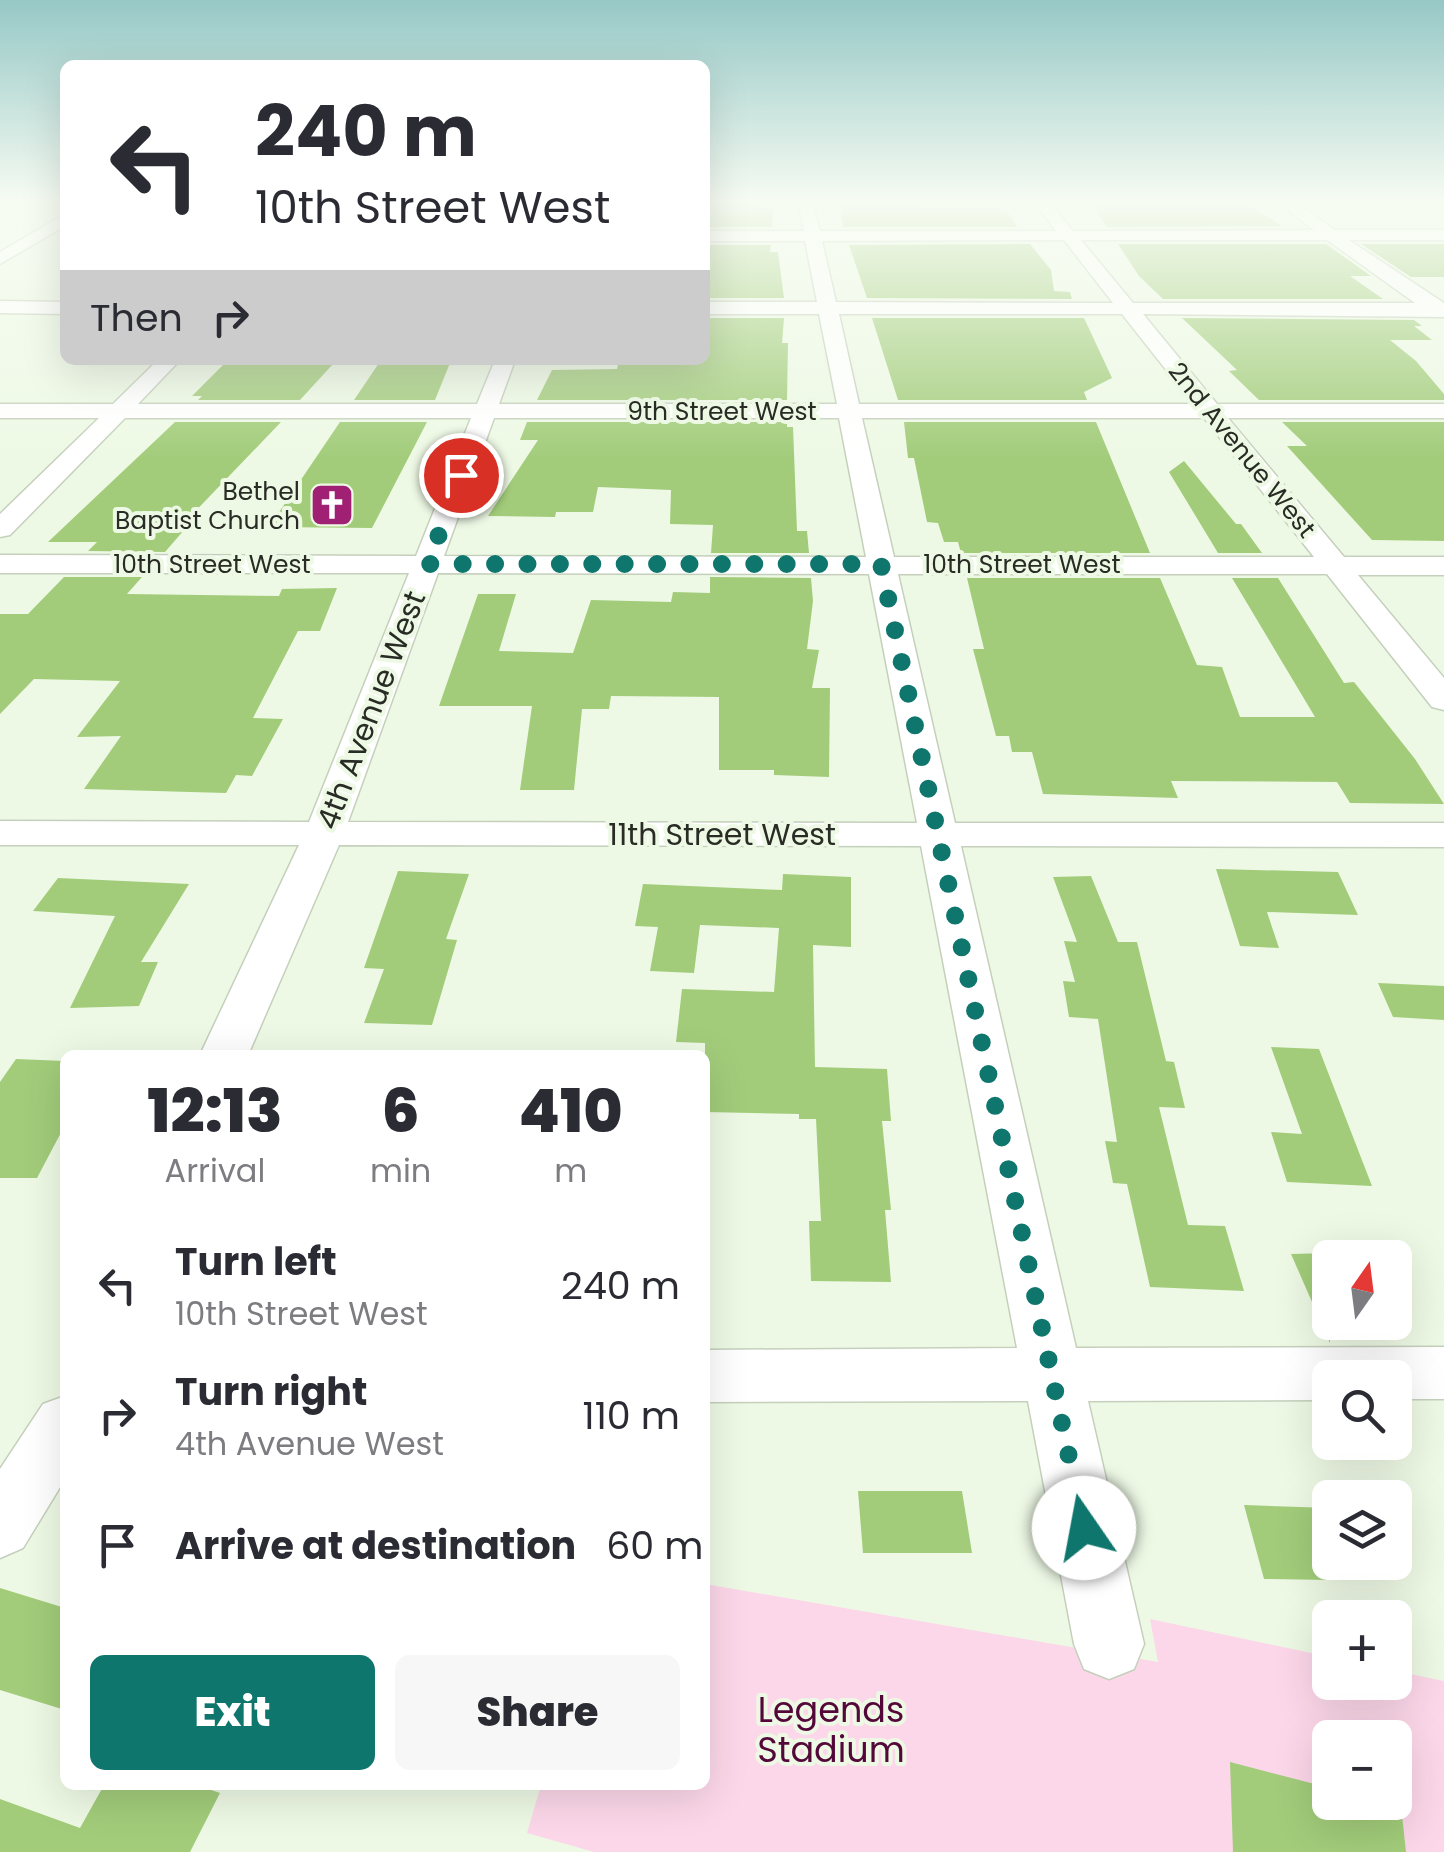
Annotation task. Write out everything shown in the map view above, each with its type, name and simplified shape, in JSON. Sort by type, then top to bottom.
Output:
[{"type":"street","points":[[823,286],[1109,1644]]},
{"type":"street","name":"2nd Avenue West","points":[[1110,286],[1444,700]]},
{"type":"street","points":[[1405,286],[1441,311]]},
{"type":"street","points":[[0,307],[60,308]]},
{"type":"street","points":[[710,308],[1441,311]]},
{"type":"street","points":[[0,529],[165,365]]},
{"type":"street","name":"4th Avenue West","points":[[226,1050],[324,834],[504,365]]},
{"type":"street","name":"9th Street West","points":[[0,411],[1444,411]]},
{"type":"street","name":"10th Street West","points":[[0,564],[1444,566]]},
{"type":"street","name":"11th Street West","points":[[0,834],[1444,835]]},
{"type":"street","points":[[710,1376],[1444,1372]]},
{"type":"street","points":[[0,1526],[60,1432]]},
{"type":"green space","name":"Legends Stadium","points":[[710,1585],[1158,1662],[1150,1619],[1312,1653],[1312,1700],[1412,1700],[1412,1674],[1444,1681],[1444,1852],[594,1852],[527,1833],[540,1790],[710,1790]]},
{"type":"building","points":[[710,286],[782,286],[784,298],[710,298]]},
{"type":"building","points":[[863,286],[1053,286],[1054,291],[1070,292],[1072,299],[867,298]]},
{"type":"building","points":[[1150,286],[1365,286],[1383,299],[1163,299]]},
{"type":"building","points":[[710,318],[784,318],[782,343],[788,343],[787,400],[537,400],[552,370],[617,369],[618,365],[710,365]]},
{"type":"building","points":[[872,318],[1084,318],[1112,378],[1084,392],[1087,400],[898,400]]},
{"type":"building","points":[[1182,318],[1414,320],[1422,326],[1414,326],[1432,340],[1390,340],[1416,361],[1444,394],[1444,400],[1259,400],[1229,371],[1237,370]]},
{"type":"building","points":[[223,365],[332,365],[300,400],[198,400],[202,396],[192,396]]},
{"type":"building","points":[[378,365],[449,365],[435,400],[354,400]]},
{"type":"building","points":[[175,422],[281,422],[185,522],[191,522],[165,552],[88,551],[97,542],[48,542]]},
{"type":"building","points":[[340,422],[427,422],[372,528],[269,527]]},
{"type":"building","points":[[527,422],[787,422],[787,427],[793,427],[797,531],[807,531],[809,553],[711,553],[713,525],[670,524],[671,490],[598,487],[593,512],[556,512],[555,517],[488,516],[538,440],[520,440]]},
{"type":"building","points":[[904,422],[1096,422],[1150,553],[961,553],[958,542],[944,542],[938,523],[927,522],[914,458],[908,458]]},
{"type":"building","points":[[1282,422],[1444,422],[1444,541],[1372,540],[1287,446],[1307,446]]},
{"type":"building","points":[[1184,461],[1262,553],[1218,553],[1169,472]]},
{"type":"building","points":[[64,577],[142,577],[127,594],[279,596],[282,589],[337,588],[320,631],[298,631],[253,718],[283,719],[252,776],[236,775],[226,793],[84,789],[121,736],[77,737],[120,681],[34,679],[0,714],[0,614],[28,614]]},
{"type":"building","points":[[710,577],[811,578],[813,601],[807,649],[819,650],[812,688],[830,688],[829,777],[774,775],[774,770],[719,770],[719,697],[611,696],[609,709],[582,709],[574,790],[520,790],[532,706],[439,706],[478,594],[516,594],[499,651],[573,653],[591,600],[671,602],[673,592],[710,593]]},
{"type":"building","points":[[967,578],[1160,578],[1197,665],[1222,667],[1240,717],[1315,717],[1232,578],[1278,578],[1344,683],[1354,682],[1415,759],[1444,804],[1350,803],[1337,782],[1171,781],[1178,798],[1043,794],[1032,752],[1012,752],[1009,736],[996,736],[973,649],[984,649]]},
{"type":"building","points":[[1216,869],[1338,872],[1358,915],[1267,912],[1279,948],[1240,946]]},
{"type":"building","points":[[398,871],[469,874],[446,939],[457,940],[432,1025],[364,1023],[384,969],[364,968]]},
{"type":"building","points":[[783,874],[851,877],[851,947],[813,945],[815,1067],[887,1069],[891,1121],[882,1121],[891,1210],[885,1210],[891,1282],[811,1281],[809,1221],[821,1221],[816,1119],[799,1119],[799,1114],[710,1112],[710,1050],[705,1050],[705,1043],[676,1042],[682,989],[774,992],[779,928],[700,925],[694,973],[650,971],[658,927],[635,926],[643,884],[782,890]]},
{"type":"building","points":[[1091,876],[1118,942],[1137,942],[1166,1061],[1174,1062],[1185,1108],[1159,1107],[1188,1225],[1225,1226],[1244,1291],[1150,1287],[1127,1184],[1113,1183],[1105,1141],[1117,1142],[1098,1019],[1069,1017],[1063,981],[1075,982],[1064,941],[1077,942],[1053,877]]},
{"type":"building","points":[[58,878],[189,884],[141,962],[158,962],[139,1006],[70,1008],[115,916],[33,911]]},
{"type":"building","points":[[1378,983],[1444,986],[1444,1020],[1393,1017]]},
{"type":"building","points":[[1271,1047],[1319,1049],[1372,1186],[1287,1182],[1271,1132],[1302,1134]]},
{"type":"building","points":[[16,1059],[60,1061],[60,1134],[37,1178],[0,1178],[0,1082]]},
{"type":"building","points":[[1312,1253],[1312,1302],[1291,1254]]},
{"type":"building","points":[[858,1491],[962,1491],[972,1553],[863,1553]]},
{"type":"building","points":[[1244,1505],[1312,1507],[1312,1580],[1264,1579]]},
{"type":"building","points":[[0,1588],[60,1606],[60,1708],[0,1690]]},
{"type":"building","points":[[1230,1762],[1312,1783],[1312,1820],[1403,1820],[1406,1852],[1233,1852]]},
{"type":"building","points":[[101,1790],[220,1793],[190,1852],[0,1852],[0,1799],[80,1828]]},
{"type":"place","name":"Bethel Baptist Church","points":[[332,505]]},
{"type":"route","points":[[461,475],[428,564],[881,564],[1084,1528]]}]
